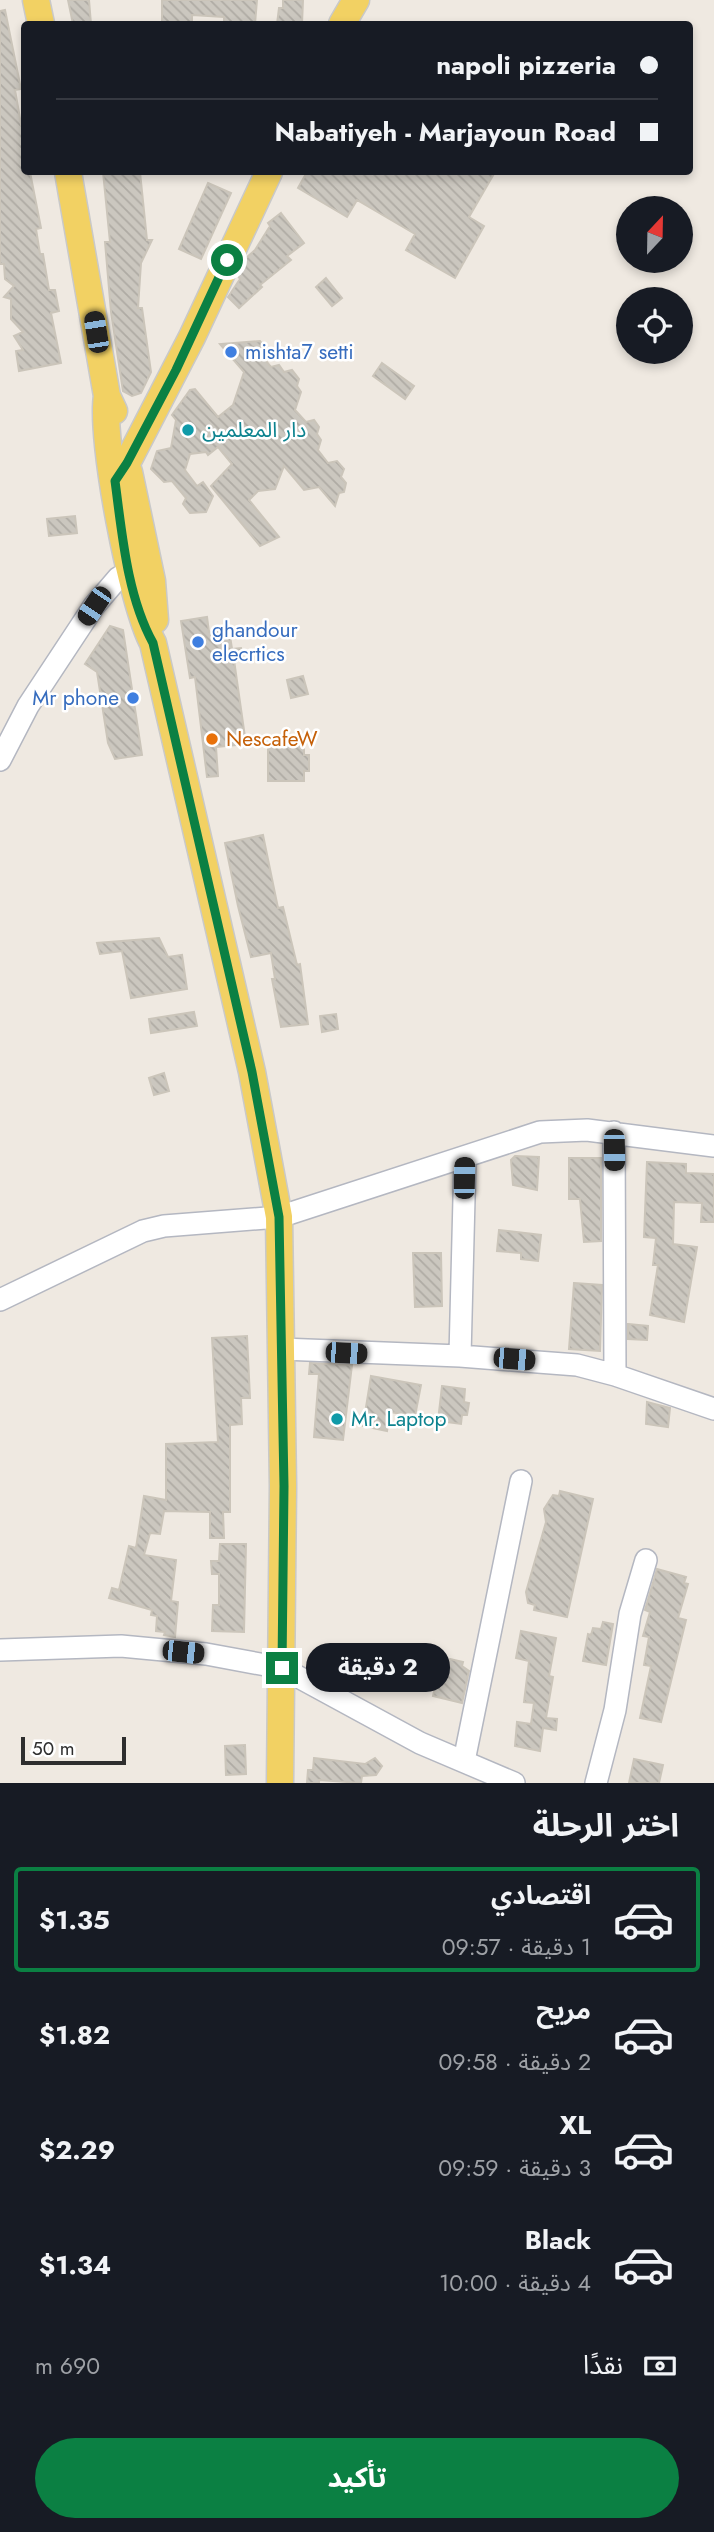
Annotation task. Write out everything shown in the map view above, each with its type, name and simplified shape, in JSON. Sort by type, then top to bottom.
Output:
[{"type":"main road","points":[[36,0],[40,21]]},
{"type":"main road","points":[[344,21],[356,0]]},
{"type":"main road","points":[[69,175],[107,396],[104,411],[122,480],[138,565],[144,627],[153,643],[252,1072],[279,1217],[282,1349],[280,1783]]},
{"type":"main road","points":[[122,480],[164,408],[176,370],[268,175]]},
{"type":"street","points":[[0,760],[28,706],[94,606],[108,588],[138,565]]},
{"type":"street","points":[[0,1300],[143,1231],[164,1226],[279,1217],[540,1132],[567,1129],[614,1132],[714,1146]]},
{"type":"street","points":[[614,1132],[615,1376]]},
{"type":"street","points":[[460,1356],[465,1158]]},
{"type":"street","points":[[282,1349],[460,1356],[577,1365],[714,1409]]},
{"type":"street","points":[[464,1761],[521,1480]]},
{"type":"street","points":[[596,1783],[615,1710],[630,1614],[646,1560]]},
{"type":"street","points":[[0,1650],[121,1646],[206,1654],[282,1668],[393,1729],[514,1783]]},
{"type":"building","points":[[68,0],[89,0],[91,21],[72,21]]},
{"type":"building","points":[[162,0],[257,0],[255,21],[224,21],[224,17],[192,15],[192,21],[162,21]]},
{"type":"building","points":[[283,0],[303,0],[302,21],[277,21],[279,8],[283,8]]},
{"type":"building","points":[[5,10],[21,89],[15,90],[21,124],[21,175],[31,175],[41,228],[36,229],[40,254],[43,254],[49,290],[55,290],[59,311],[51,313],[61,363],[19,371],[16,351],[23,350],[14,336],[23,332],[11,319],[11,299],[4,297],[14,286],[5,279],[4,264],[0,264],[0,11]]},
{"type":"building","points":[[103,175],[140,175],[147,240],[152,240],[141,263],[138,308],[142,308],[151,372],[141,393],[132,396],[123,391],[111,312],[105,242],[110,242]]},
{"type":"building","points":[[305,175],[493,175],[469,217],[484,226],[455,278],[406,250],[415,234],[357,200],[347,217],[298,188]]},
{"type":"building","points":[[208,183],[231,193],[201,259],[179,249]]},
{"type":"building","points":[[281,213],[304,243],[287,256],[291,260],[260,285],[262,287],[239,308],[228,297],[240,279],[238,276],[246,258],[255,250],[270,226],[268,223]]},
{"type":"building","points":[[326,278],[342,298],[332,306],[316,287]]},
{"type":"building","points":[[260,341],[264,346],[261,355],[271,367],[279,365],[284,372],[292,370],[299,379],[297,386],[301,392],[295,410],[306,422],[314,420],[319,427],[317,434],[321,440],[318,450],[328,463],[337,461],[344,469],[341,477],[346,483],[335,506],[319,487],[304,490],[284,466],[275,489],[258,491],[249,500],[279,537],[260,546],[211,486],[232,464],[218,447],[208,455],[206,452],[190,454],[185,470],[197,486],[203,482],[213,496],[206,512],[190,513],[183,504],[186,498],[172,481],[164,482],[151,469],[157,451],[171,448],[176,420],[172,415],[190,390],[195,389],[218,417],[233,405],[244,372],[220,344]]},
{"type":"building","points":[[382,363],[414,386],[405,399],[373,376]]},
{"type":"building","points":[[75,516],[77,533],[49,536],[47,519]]},
{"type":"building","points":[[207,617],[209,632],[229,629],[232,649],[241,648],[243,658],[234,660],[246,744],[216,747],[218,776],[207,777],[195,677],[190,678],[181,621]]},
{"type":"building","points":[[110,626],[123,630],[142,755],[115,759],[108,743],[97,672],[85,664]]},
{"type":"building","points":[[303,676],[308,694],[291,698],[287,680]]},
{"type":"building","points":[[268,744],[304,744],[304,755],[309,755],[309,771],[304,771],[304,781],[268,781]]},
{"type":"building","points":[[263,835],[278,908],[283,907],[297,965],[300,964],[308,1024],[281,1027],[272,979],[275,979],[271,953],[251,957],[238,906],[225,843]]},
{"type":"building","points":[[159,938],[168,957],[182,955],[187,989],[131,998],[122,951],[100,954],[97,943]]},
{"type":"building","points":[[194,1012],[197,1026],[151,1033],[149,1019]]},
{"type":"building","points":[[336,1014],[338,1029],[322,1032],[320,1016]]},
{"type":"building","points":[[164,1073],[169,1091],[154,1095],[149,1078]]},
{"type":"building","points":[[515,1156],[539,1157],[537,1190],[513,1185],[511,1160]]},
{"type":"building","points":[[569,1158],[601,1158],[601,1241],[584,1242],[580,1199],[569,1199]]},
{"type":"building","points":[[647,1162],[686,1164],[686,1173],[714,1174],[714,1222],[701,1222],[702,1203],[674,1202],[673,1244],[697,1247],[684,1322],[650,1315],[658,1265],[653,1265],[656,1238],[644,1237]]},
{"type":"building","points":[[499,1230],[541,1235],[538,1261],[521,1259],[521,1253],[497,1251]]},
{"type":"building","points":[[413,1253],[441,1253],[442,1306],[415,1307]]},
{"type":"building","points":[[574,1283],[602,1285],[600,1351],[569,1349]]},
{"type":"building","points":[[628,1324],[648,1326],[647,1340],[628,1339]]},
{"type":"building","points":[[247,1336],[250,1398],[241,1398],[242,1424],[230,1425],[230,1512],[223,1512],[224,1538],[210,1538],[210,1512],[164,1511],[160,1534],[150,1533],[144,1555],[176,1560],[171,1601],[178,1602],[175,1637],[164,1635],[165,1632],[156,1631],[157,1616],[151,1615],[152,1610],[109,1598],[112,1588],[119,1590],[129,1546],[136,1548],[144,1496],[166,1500],[166,1444],[218,1442],[212,1338]]},
{"type":"building","points":[[310,1363],[352,1365],[343,1440],[314,1437],[319,1374],[309,1374]]},
{"type":"building","points":[[371,1376],[421,1385],[415,1416],[390,1412],[387,1431],[363,1426]]},
{"type":"building","points":[[442,1386],[465,1389],[464,1402],[469,1403],[467,1415],[462,1415],[461,1424],[438,1421]]},
{"type":"building","points":[[647,1402],[670,1408],[668,1427],[646,1424]]},
{"type":"building","points":[[560,1491],[593,1499],[567,1617],[534,1610],[535,1605],[528,1603],[526,1592],[546,1522],[544,1509],[553,1495],[559,1496]]},
{"type":"building","points":[[220,1544],[246,1544],[244,1632],[212,1631],[213,1605],[219,1605],[219,1574],[212,1574],[211,1561],[219,1561]]},
{"type":"building","points":[[657,1569],[686,1577],[684,1583],[688,1584],[678,1618],[686,1620],[661,1722],[640,1718],[651,1666],[644,1665],[649,1637],[643,1636],[650,1612],[645,1610]]},
{"type":"building","points":[[603,1622],[613,1624],[606,1665],[583,1661],[588,1634],[591,1635],[593,1628],[601,1629]]},
{"type":"building","points":[[521,1631],[556,1638],[549,1676],[553,1677],[546,1718],[557,1719],[556,1730],[543,1728],[540,1751],[515,1746],[517,1722],[531,1724],[534,1703],[524,1702],[529,1661],[516,1658]]},
{"type":"building","points":[[450,1659],[463,1662],[462,1666],[469,1671],[462,1703],[433,1696],[440,1665]]},
{"type":"building","points":[[245,1745],[246,1774],[226,1775],[225,1746]]},
{"type":"building","points":[[314,1758],[365,1764],[375,1758],[382,1766],[376,1775],[362,1776],[361,1783],[319,1780],[319,1783],[307,1783],[308,1770],[313,1770]]},
{"type":"building","points":[[634,1759],[663,1765],[659,1783],[629,1783]]},
{"type":"place","name":"mishta7 setti","points":[[231,352]]},
{"type":"place","name":"دار المعلمين","points":[[188,430]]},
{"type":"place","name":"ghandour elecrtics","points":[[198,642]]},
{"type":"place","name":"Mr phone","points":[[133,698]]},
{"type":"place","name":"NescafeW","points":[[212,739]]},
{"type":"place","name":"Mr. Laptop","points":[[337,1419]]},
{"type":"route","points":[[227,260],[176,370],[115,481],[129,570],[144,627],[153,643],[208,878],[252,1072],[279,1217],[284,1486],[282,1668]]}]
